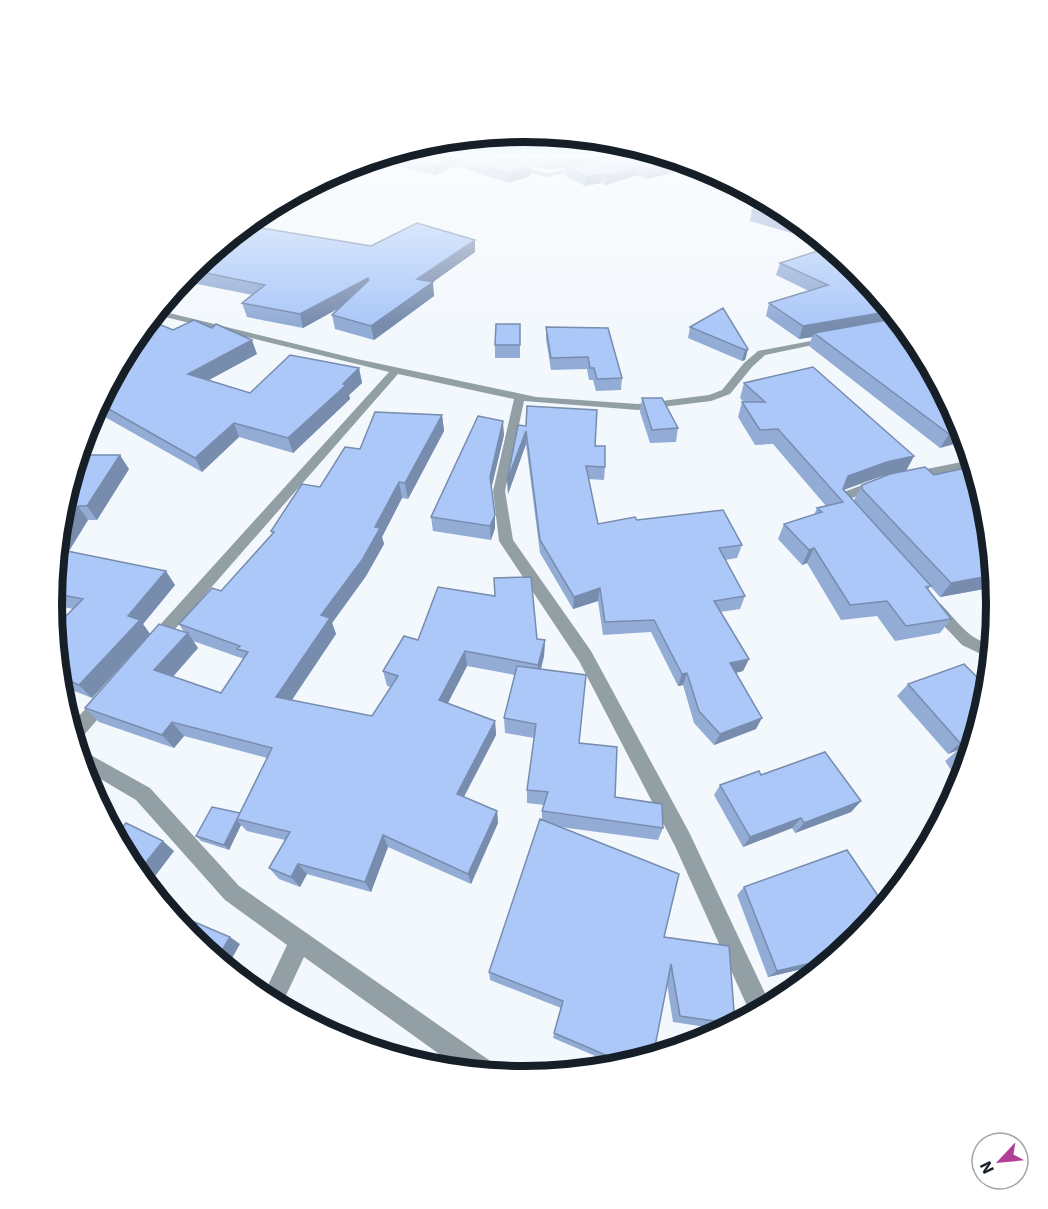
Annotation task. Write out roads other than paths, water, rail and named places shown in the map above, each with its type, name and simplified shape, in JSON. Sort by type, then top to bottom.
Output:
[{"type":"street","points":[[164,314],[396,370],[536,400],[638,407],[695,402],[726,392],[748,365],[769,350],[839,338]]},
{"type":"street","points":[[148,650],[396,370]]},
{"type":"street","points":[[520,396],[499,491],[506,541],[585,656],[682,839],[758,1003]]},
{"type":"street","points":[[859,522],[845,505],[846,496],[896,480],[965,466]]},
{"type":"street","points":[[926,597],[968,641],[985,650]]},
{"type":"street","points":[[78,729],[110,693]]},
{"type":"street","points":[[90,763],[143,794],[231,893],[473,1064]]},
{"type":"street","points":[[275,994],[300,943]]}]
